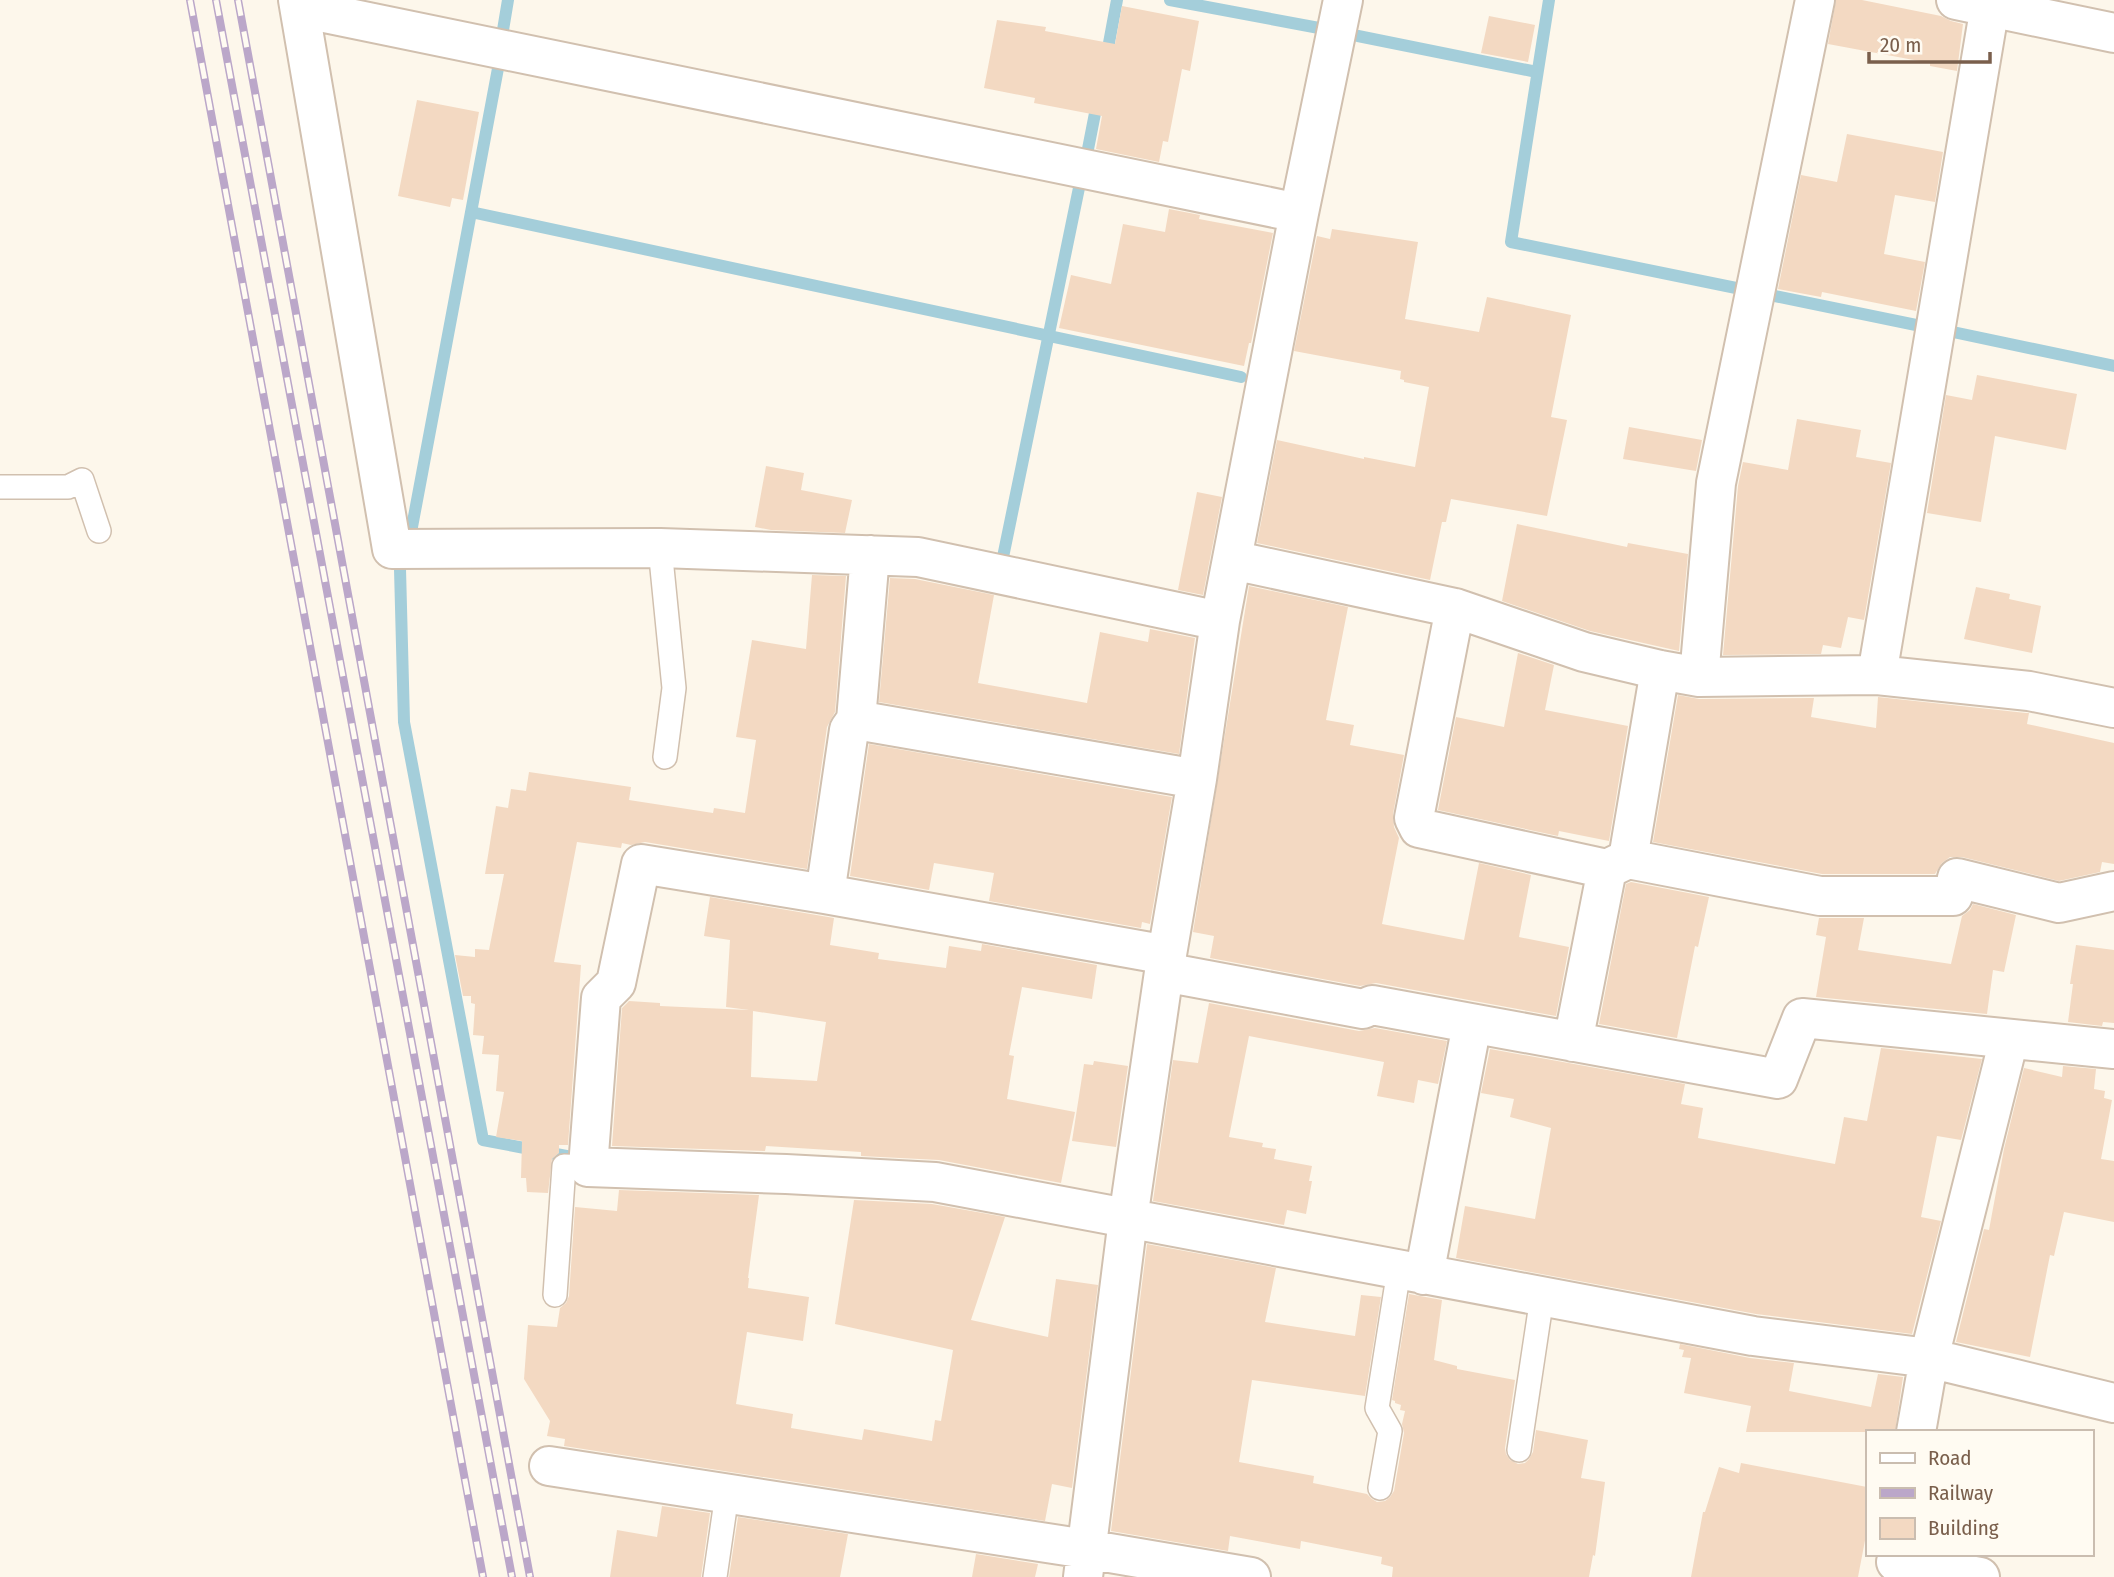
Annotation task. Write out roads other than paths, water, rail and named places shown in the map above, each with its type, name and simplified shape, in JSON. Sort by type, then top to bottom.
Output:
[{"type":"street","points":[[1085,1563],[1128,1219],[1220,621],[1298,213],[1343,0]]},
{"type":"street","points":[[1699,677],[1716,483],[1815,0]]},
{"type":"street","points":[[1877,676],[1979,2],[2114,33]]},
{"type":"street","points":[[1220,621],[918,557],[660,548],[392,549],[299,4],[1298,213]]},
{"type":"street","points":[[825,894],[849,730],[856,720],[870,555]]},
{"type":"street","points":[[1232,560],[1455,608],[1584,652],[1699,677],[1877,676],[2029,691],[2114,708]]},
{"type":"street","points":[[1455,608],[1414,818],[1419,828],[1618,864],[1820,896],[1953,896],[1957,878],[2059,903],[2114,891]]},
{"type":"street","points":[[1573,1042],[1618,864],[1660,670]]},
{"type":"street","points":[[856,720],[1197,779]]},
{"type":"street","points":[[2114,1049],[1802,1018],[1778,1079],[1372,1005],[1363,1009],[1166,964],[825,894],[641,864],[616,984],[601,998],[588,1167],[935,1182],[1753,1336],[1929,1358],[2114,1402]]},
{"type":"street","points":[[1412,1273],[1472,1024]]},
{"type":"street","points":[[1916,1430],[1929,1358],[2009,1038]]},
{"type":"street","points":[[549,1466],[727,1494],[1085,1563],[1251,1577]]},
{"type":"street","points":[[1896,1564],[1980,1577]]},
{"type":"lane","points":[[0,487],[68,488],[82,480],[99,531]]},
{"type":"lane","points":[[660,548],[674,688],[665,757]]},
{"type":"lane","points":[[555,1295],[564,1166],[588,1167]]},
{"type":"lane","points":[[1380,1489],[1390,1432],[1377,1408],[1412,1273]]},
{"type":"lane","points":[[1519,1450],[1542,1297]]},
{"type":"lane","points":[[715,1577],[727,1494]]},
{"type":"waterway","points":[[503,30],[508,0]]},
{"type":"waterway","points":[[1106,59],[1117,0]]},
{"type":"waterway","points":[[1170,0],[1319,28]]},
{"type":"waterway","points":[[1549,0],[1511,242],[1741,289]]},
{"type":"waterway","points":[[1358,36],[1537,72]]},
{"type":"waterway","points":[[412,527],[499,63]]},
{"type":"waterway","points":[[1088,149],[1098,98]]},
{"type":"waterway","points":[[1003,557],[1080,183]]},
{"type":"waterway","points":[[471,212],[1241,377]]},
{"type":"waterway","points":[[1770,295],[1916,325]]},
{"type":"waterway","points":[[1953,332],[2114,366]]},
{"type":"waterway","points":[[400,569],[404,722],[483,1140],[577,1158]]},
{"type":"railway","points":[[190,0],[483,1577]]},
{"type":"railway","points":[[216,0],[512,1577]]},
{"type":"railway","points":[[238,0],[530,1577]]}]
